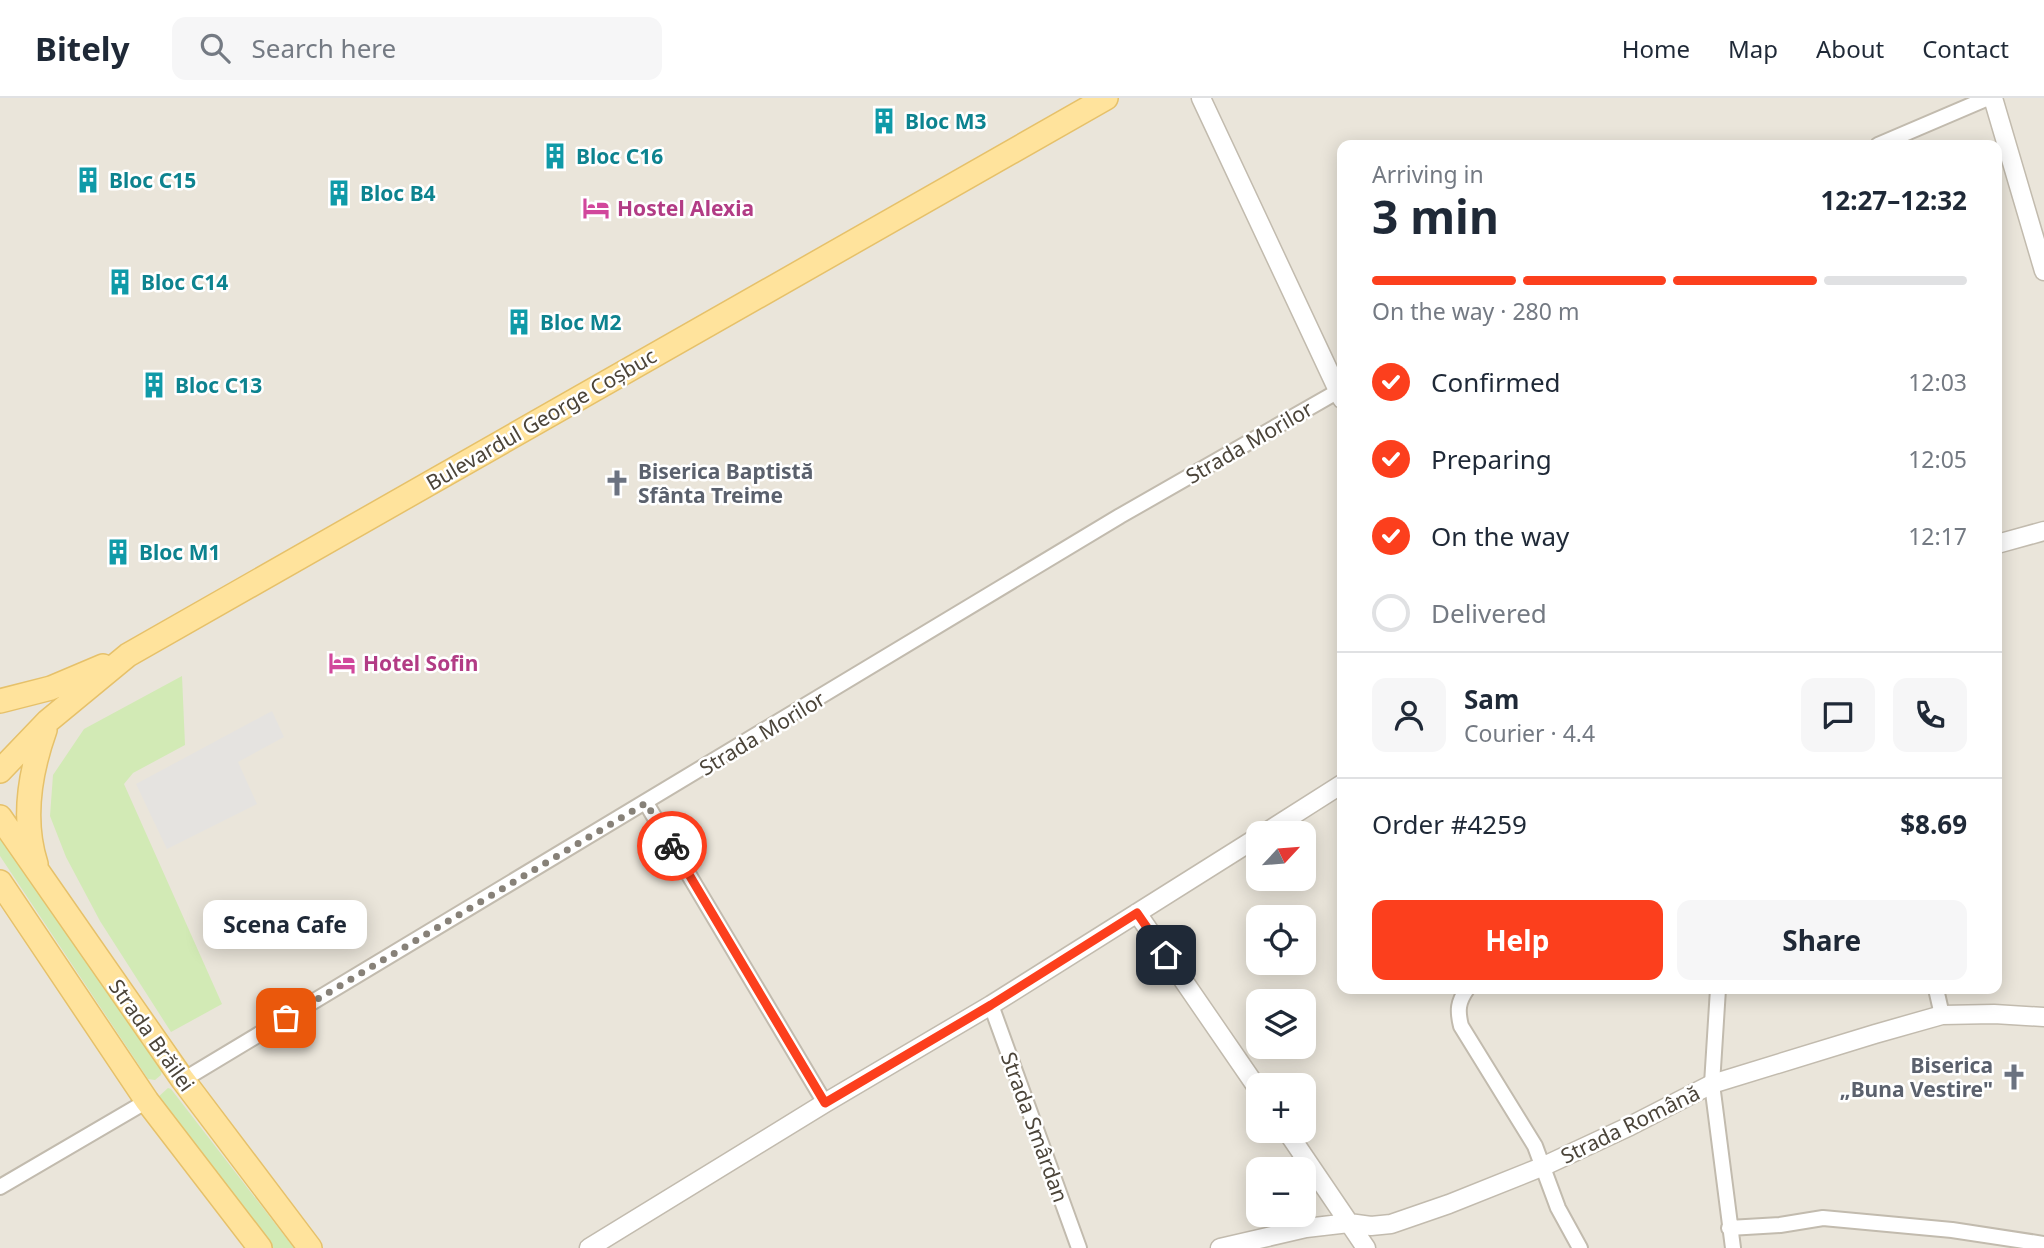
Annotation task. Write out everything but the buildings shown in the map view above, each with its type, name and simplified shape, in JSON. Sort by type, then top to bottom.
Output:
[{"type":"main road","name":"Bulevardul George Coșbuc","points":[[0,771],[48,721],[128,655],[1105,98]]},
{"type":"main road","points":[[0,701],[51,688],[128,655]]},
{"type":"main road","points":[[46,886],[35,861],[28,813],[36,754],[48,721]]},
{"type":"main road","name":"Strada Brăilei","points":[[0,817],[183,1080],[310,1248]]},
{"type":"main road","name":"Strada Brăilei","points":[[0,882],[9,907],[147,1101],[260,1248]]},
{"type":"street","points":[[1201,98],[1337,385]]},
{"type":"street","points":[[1890,140],[1991,98],[2044,271]]},
{"type":"street","name":"Strada Morilor","points":[[183,1080],[1120,516],[1337,395]]},
{"type":"street","points":[[2002,543],[2044,531]]},
{"type":"street","points":[[1284,821],[1337,787]]},
{"type":"street","points":[[646,803],[825,1103]]},
{"type":"street","points":[[589,1248],[991,1005],[1246,845]]},
{"type":"street","points":[[1137,913],[1247,1073]]},
{"type":"street","points":[[1464,994],[1457,1012],[1461,1026],[1544,1166],[1553,1196],[1580,1248]]},
{"type":"street","points":[[1718,994],[1712,1084],[1732,1248]]},
{"type":"street","points":[[1937,994],[1942,1016]]},
{"type":"street","name":"Strada Smârdan","points":[[991,1005],[1079,1248]]},
{"type":"street","name":"Strada Română","points":[[1220,1248],[1306,1228],[1349,1223],[1371,1227],[1391,1224],[1544,1166],[1712,1084],[1774,1063],[1942,1016],[1994,1014],[2044,1017]]},
{"type":"street","points":[[0,1187],[147,1101]]},
{"type":"street","points":[[1295,1143],[1366,1248]]},
{"type":"street","points":[[1729,1228],[1780,1225],[1823,1218],[1952,1230],[2044,1244]]},
{"type":"shaded area","points":[[0,98],[2044,98],[2044,1248],[0,1248]]},
{"type":"shaded area","points":[[272,711],[284,737],[238,762],[257,804],[167,849],[136,784]]},
{"type":"green space","points":[[182,676],[185,745],[133,773],[124,784],[222,1004],[171,1032],[100,921],[66,857],[50,816],[53,775],[84,729]]},
{"type":"green space","points":[[0,832],[162,1069],[161,1075],[155,1080],[148,1079],[0,856]]},
{"type":"green space","points":[[168,1088],[294,1248],[270,1248],[157,1098]]},
{"type":"way so far","points":[[286,1018],[646,803],[672,846]]},
{"type":"place","name":"Bloc M3","points":[[884,121]]},
{"type":"place","name":"Bloc C16","points":[[555,156]]},
{"type":"place","name":"Bloc C15","points":[[88,180]]},
{"type":"place","name":"Bloc B4","points":[[339,193]]},
{"type":"place","name":"Hostel Alexia","points":[[596,208]]},
{"type":"place","name":"Bloc C14","points":[[120,282]]},
{"type":"place","name":"Bloc M2","points":[[519,322]]},
{"type":"place","name":"Bloc C13","points":[[154,385]]},
{"type":"place","name":"Biserica Baptistă Sfânta Treime","points":[[617,483]]},
{"type":"place","name":"Bloc M1","points":[[118,552]]},
{"type":"place","name":"Hotel Sofin","points":[[342,663]]},
{"type":"place","name":"Scena Cafe","points":[[286,1018]]},
{"type":"place","name":"Biserica „Buna Vestire\"","points":[[2014,1077]]},
{"type":"route","points":[[672,846],[825,1103],[991,1005],[1137,913],[1166,955]]}]
